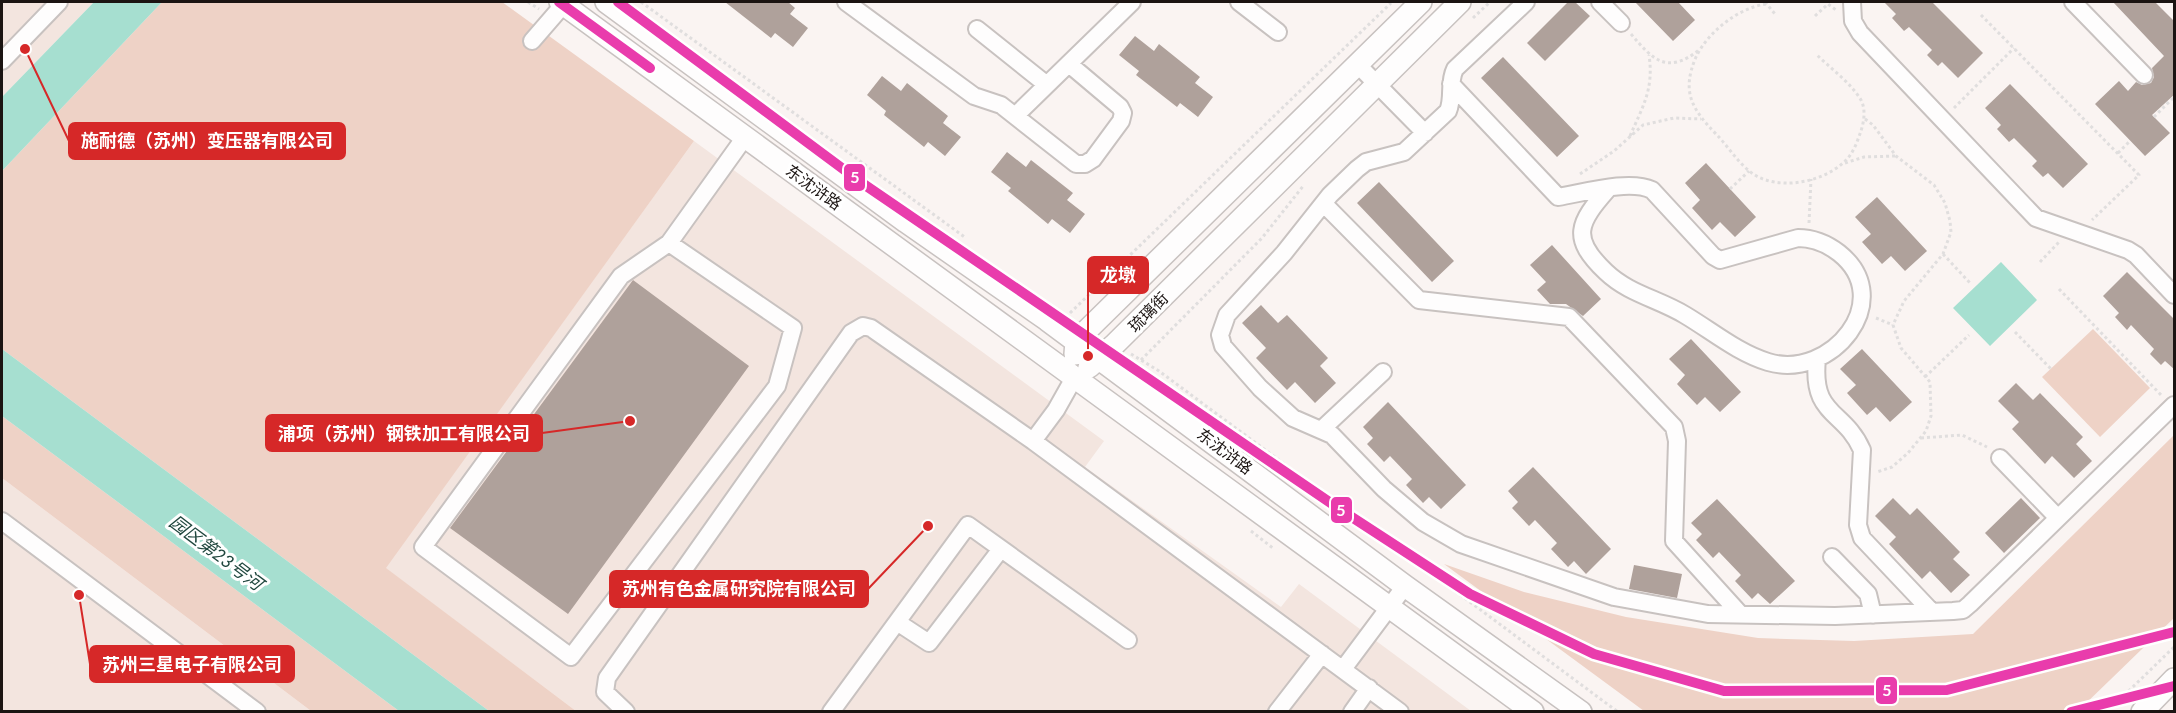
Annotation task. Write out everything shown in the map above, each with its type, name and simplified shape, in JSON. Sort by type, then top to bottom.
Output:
[{"type":"main road","name":"东沈浒路","points":[[606,2],[906,222],[1100,358],[1405,586],[1581,711]]},
{"type":"main road","name":"琉璃街","points":[[1076,341],[1420,2]]},
{"type":"main road","name":"琉璃街","points":[[1074,378],[1100,358],[1460,2]]},
{"type":"main road","name":"东沈浒路","points":[[562,3],[1533,711]]},
{"type":"main road","points":[[1074,378],[1076,341]]},
{"type":"main road","points":[[2142,711],[2175,679]]},
{"type":"street","points":[[2,61],[58,2]]},
{"type":"street","points":[[846,2],[974,96],[1001,105],[1076,164],[1085,164],[1093,159],[1121,121],[1123,113],[1120,107],[1069,64]]},
{"type":"street","points":[[1015,116],[1132,2]]},
{"type":"street","points":[[1239,2],[1278,32]]},
{"type":"street","points":[[1526,2],[1455,69],[1448,111],[1404,152],[1366,162],[1324,204],[1284,253],[1227,315],[1220,334],[1228,354],[1260,388],[1293,418],[1321,430],[1342,444],[1384,489],[1423,522],[1461,544],[1614,597],[1708,614],[1873,615],[1963,610],[2174,405]]},
{"type":"street","points":[[1600,2],[1621,23]]},
{"type":"street","points":[[1852,2],[1853,21],[1860,33],[2036,218],[2136,255],[2175,295]]},
{"type":"street","points":[[2073,2],[2144,75]]},
{"type":"street","points":[[532,41],[562,3]]},
{"type":"street","points":[[977,29],[1047,84]]},
{"type":"street","points":[[1357,64],[1425,133]]},
{"type":"street","points":[[1451,84],[1558,196],[1608,189],[1642,186],[1652,190],[1713,256],[1720,260],[1803,238],[1827,244],[1856,269],[1863,296],[1853,327],[1824,357],[1786,366],[1768,362],[1742,351],[1670,306],[1617,283],[1590,256],[1582,244],[1586,216],[1608,189]]},
{"type":"street","points":[[669,243],[793,328],[777,386],[571,657],[423,547],[621,276],[669,243],[746,137]]},
{"type":"street","points":[[1324,204],[1419,300],[1550,313],[1569,317],[1674,427],[1677,441],[1674,541],[1741,615]]},
{"type":"street","points":[[626,711],[605,692],[607,678],[856,328],[863,326],[871,328],[1033,441],[1400,711]]},
{"type":"street","points":[[1817,359],[1815,379],[1819,396],[1827,410],[1858,441],[1862,450],[1858,525],[1862,538],[1932,612]]},
{"type":"street","points":[[1321,430],[1383,372]]},
{"type":"street","points":[[1033,441],[1056,410],[1074,378]]},
{"type":"street","points":[[2000,458],[2058,518]]},
{"type":"street","points":[[2,521],[238,706],[257,711]]},
{"type":"street","points":[[831,711],[968,525],[1128,640]]},
{"type":"street","points":[[897,622],[929,643],[1001,549]]},
{"type":"street","points":[[1832,556],[1868,594],[1873,615]]},
{"type":"street","points":[[1343,669],[1405,586]]},
{"type":"street","points":[[1277,711],[1322,654]]},
{"type":"street","points":[[1352,711],[1369,688]]},
{"type":"path","points":[[1057,327],[1392,2]]},
{"type":"path","points":[[1466,26],[1490,2]]},
{"type":"path","points":[[1621,23],[1649,55],[1673,64],[1688,59],[1714,33],[1754,6],[1766,3],[1775,14]]},
{"type":"path","points":[[1815,16],[1828,4],[1853,21]]},
{"type":"path","points":[[1981,15],[2139,175],[2040,262]]},
{"type":"path","points":[[1942,120],[2014,48]]},
{"type":"path","points":[[1700,49],[1691,75],[1689,93],[1692,105],[1701,119],[1749,171],[1772,181],[1794,183],[1812,179],[1844,163],[1864,157],[1896,156]]},
{"type":"path","points":[[1816,54],[1861,102],[1865,119],[1852,152],[1844,163]]},
{"type":"path","points":[[1630,137],[1650,91],[1652,72],[1649,55]]},
{"type":"path","points":[[2154,117],[2175,97]]},
{"type":"path","points":[[1555,193],[1643,125],[1674,118],[1701,119]]},
{"type":"path","points":[[1862,472],[1872,474],[1892,466],[1920,438],[1931,417],[1930,382],[1901,348],[1893,325],[1904,301],[1943,254],[1951,232],[1945,203],[1934,185],[1896,156],[1873,125],[1865,119]]},
{"type":"path","points":[[2118,153],[2130,141]]},
{"type":"path","points":[[1730,189],[1749,171]]},
{"type":"path","points":[[1125,377],[1262,237],[1312,178]]},
{"type":"path","points":[[1803,238],[1810,222],[1812,179]]},
{"type":"path","points":[[1943,254],[1970,283]]},
{"type":"path","points":[[2060,289],[2151,387],[2174,405]]},
{"type":"path","points":[[2014,332],[2051,369]]},
{"type":"path","points":[[1925,377],[1969,335]]},
{"type":"path","points":[[1920,438],[1962,435],[1983,445],[2000,458]]},
{"type":"path","points":[[2107,711],[2175,647]]},
{"type":"shaded area","points":[[2,2],[94,2],[2,97]]},
{"type":"shaded area","points":[[162,2],[502,2],[694,141],[386,568],[576,711],[489,711],[2,349],[2,171]]},
{"type":"shaded area","points":[[694,141],[1104,441],[1085,467],[1281,607],[1299,584],[1471,711],[576,711],[385,568]]},
{"type":"shaded area","points":[[2093,329],[2150,388],[2100,437],[2042,377]]},
{"type":"shaded area","points":[[2,416],[399,711],[311,711],[2,478]]},
{"type":"shaded area","points":[[2174,435],[2174,618],[2078,711],[1644,711],[1444,564],[1524,592],[1626,617],[1758,638],[1854,641],[1973,634]]},
{"type":"shaded area","points":[[2,478],[311,711],[2,711]]},
{"type":"water","points":[[94,2],[162,2],[2,171],[2,97]]},
{"type":"water","points":[[2001,262],[2037,300],[1990,346],[1953,308]]},
{"type":"water","name":"园区第23号河","points":[[2,349],[489,711],[399,711],[2,416]]},
{"type":"building","points":[[725,2],[788,2],[795,8],[790,14],[808,28],[793,47],[775,33],[771,38]]},
{"type":"building","points":[[1568,2],[1575,2],[1590,16],[1545,61],[1527,43]]},
{"type":"building","points":[[1635,2],[1678,2],[1695,20],[1673,41]]},
{"type":"building","points":[[1884,2],[1932,2],[1983,53],[1958,78],[1942,62],[1938,66],[1927,55],[1932,50],[1909,27],[1904,31],[1892,18],[1896,14]]},
{"type":"building","points":[[2113,2],[2155,2],[2175,22],[2175,94],[2152,115],[2170,133],[2145,156],[2095,104],[2119,81],[2128,91],[2136,82],[2142,85],[2151,83],[2154,77],[2152,68],[2164,56]]},
{"type":"building","points":[[1135,36],[1154,51],[1159,44],[1200,77],[1195,83],[1213,97],[1198,117],[1180,103],[1177,107],[1136,75],[1139,71],[1119,55]]},
{"type":"building","points":[[1503,57],[1579,136],[1557,157],[1481,78]]},
{"type":"building","points":[[882,76],[901,91],[907,83],[948,116],[943,123],[961,137],[945,156],[928,142],[924,147],[884,115],[886,111],[867,95]]},
{"type":"building","points":[[2010,84],[2088,164],[2063,188],[2048,173],[2043,177],[2032,166],[2037,161],[2014,138],[2009,142],[1997,129],[2001,125],[1985,108]]},
{"type":"building","points":[[1007,152],[1026,167],[1031,160],[1073,193],[1067,200],[1085,214],[1070,233],[1052,219],[1048,224],[1008,191],[1011,188],[991,172]]},
{"type":"building","points":[[1706,163],[1756,217],[1735,237],[1720,222],[1712,230],[1692,208],[1700,200],[1685,183]]},
{"type":"building","points":[[1379,182],[1454,261],[1432,282],[1357,203]]},
{"type":"building","points":[[1877,197],[1927,251],[1905,271],[1891,256],[1882,264],[1862,242],[1871,234],[1855,217]]},
{"type":"building","points":[[1552,245],[1601,299],[1583,316],[1566,304],[1550,304],[1537,290],[1546,282],[1530,265]]},
{"type":"building","points":[[2127,272],[2175,320],[2175,370],[2165,361],[2161,365],[2150,354],[2154,349],[2131,325],[2127,330],[2115,317],[2119,313],[2103,296]]},
{"type":"building","points":[[633,280],[749,366],[568,614],[450,528]]},
{"type":"building","points":[[1261,305],[1278,323],[1287,315],[1328,358],[1320,366],[1336,383],[1315,403],[1295,382],[1287,390],[1256,358],[1266,348],[1242,323]]},
{"type":"building","points":[[1691,339],[1741,392],[1720,412],[1705,397],[1697,405],[1677,384],[1685,375],[1669,359]]},
{"type":"building","points":[[1862,349],[1912,402],[1890,422],[1876,407],[1867,415],[1847,393],[1856,385],[1840,369]]},
{"type":"building","points":[[2016,383],[2033,400],[2040,393],[2083,437],[2076,444],[2092,461],[2074,478],[2052,456],[2045,464],[2012,429],[2019,422],[1998,401]]},
{"type":"building","points":[[1388,402],[1466,485],[1441,509],[1429,497],[1423,503],[1406,485],[1412,479],[1390,456],[1384,462],[1367,444],[1373,438],[1363,427]]},
{"type":"building","points":[[1533,467],[1611,549],[1586,574],[1574,561],[1568,567],[1551,549],[1557,543],[1535,520],[1529,526],[1512,508],[1518,502],[1508,491]]},
{"type":"building","points":[[1893,498],[1910,515],[1917,508],[1960,552],[1953,559],[1970,575],[1951,593],[1930,571],[1922,579],[1889,544],[1896,537],[1875,516]]},
{"type":"building","points":[[2021,498],[2040,518],[2004,553],[1985,533]]},
{"type":"building","points":[[1717,499],[1795,581],[1770,604],[1758,593],[1752,599],[1735,581],[1741,575],[1719,552],[1713,558],[1696,540],[1702,534],[1691,523]]},
{"type":"building","points":[[1634,565],[1682,574],[1677,598],[1629,589]]},
{"type":"transit line","name":"5","points":[[559,2],[650,68]]},
{"type":"transit line","name":"5","points":[[618,2],[862,183],[1338,508],[1470,594],[1594,654],[1724,691],[1947,690],[2174,632]]},
{"type":"transit line","name":"5","points":[[2071,712],[2174,686]]},
{"type":"place","name":"施耐德（苏州）变压器有限公司","points":[[25,49]]},
{"type":"place","name":"龙墩","points":[[1088,356]]},
{"type":"place","name":"浦项（苏州）钢铁加工有限公司","points":[[630,421]]},
{"type":"place","name":"苏州有色金属研究院有限公司","points":[[928,526]]},
{"type":"place","name":"苏州三星电子有限公司","points":[[79,595]]}]
